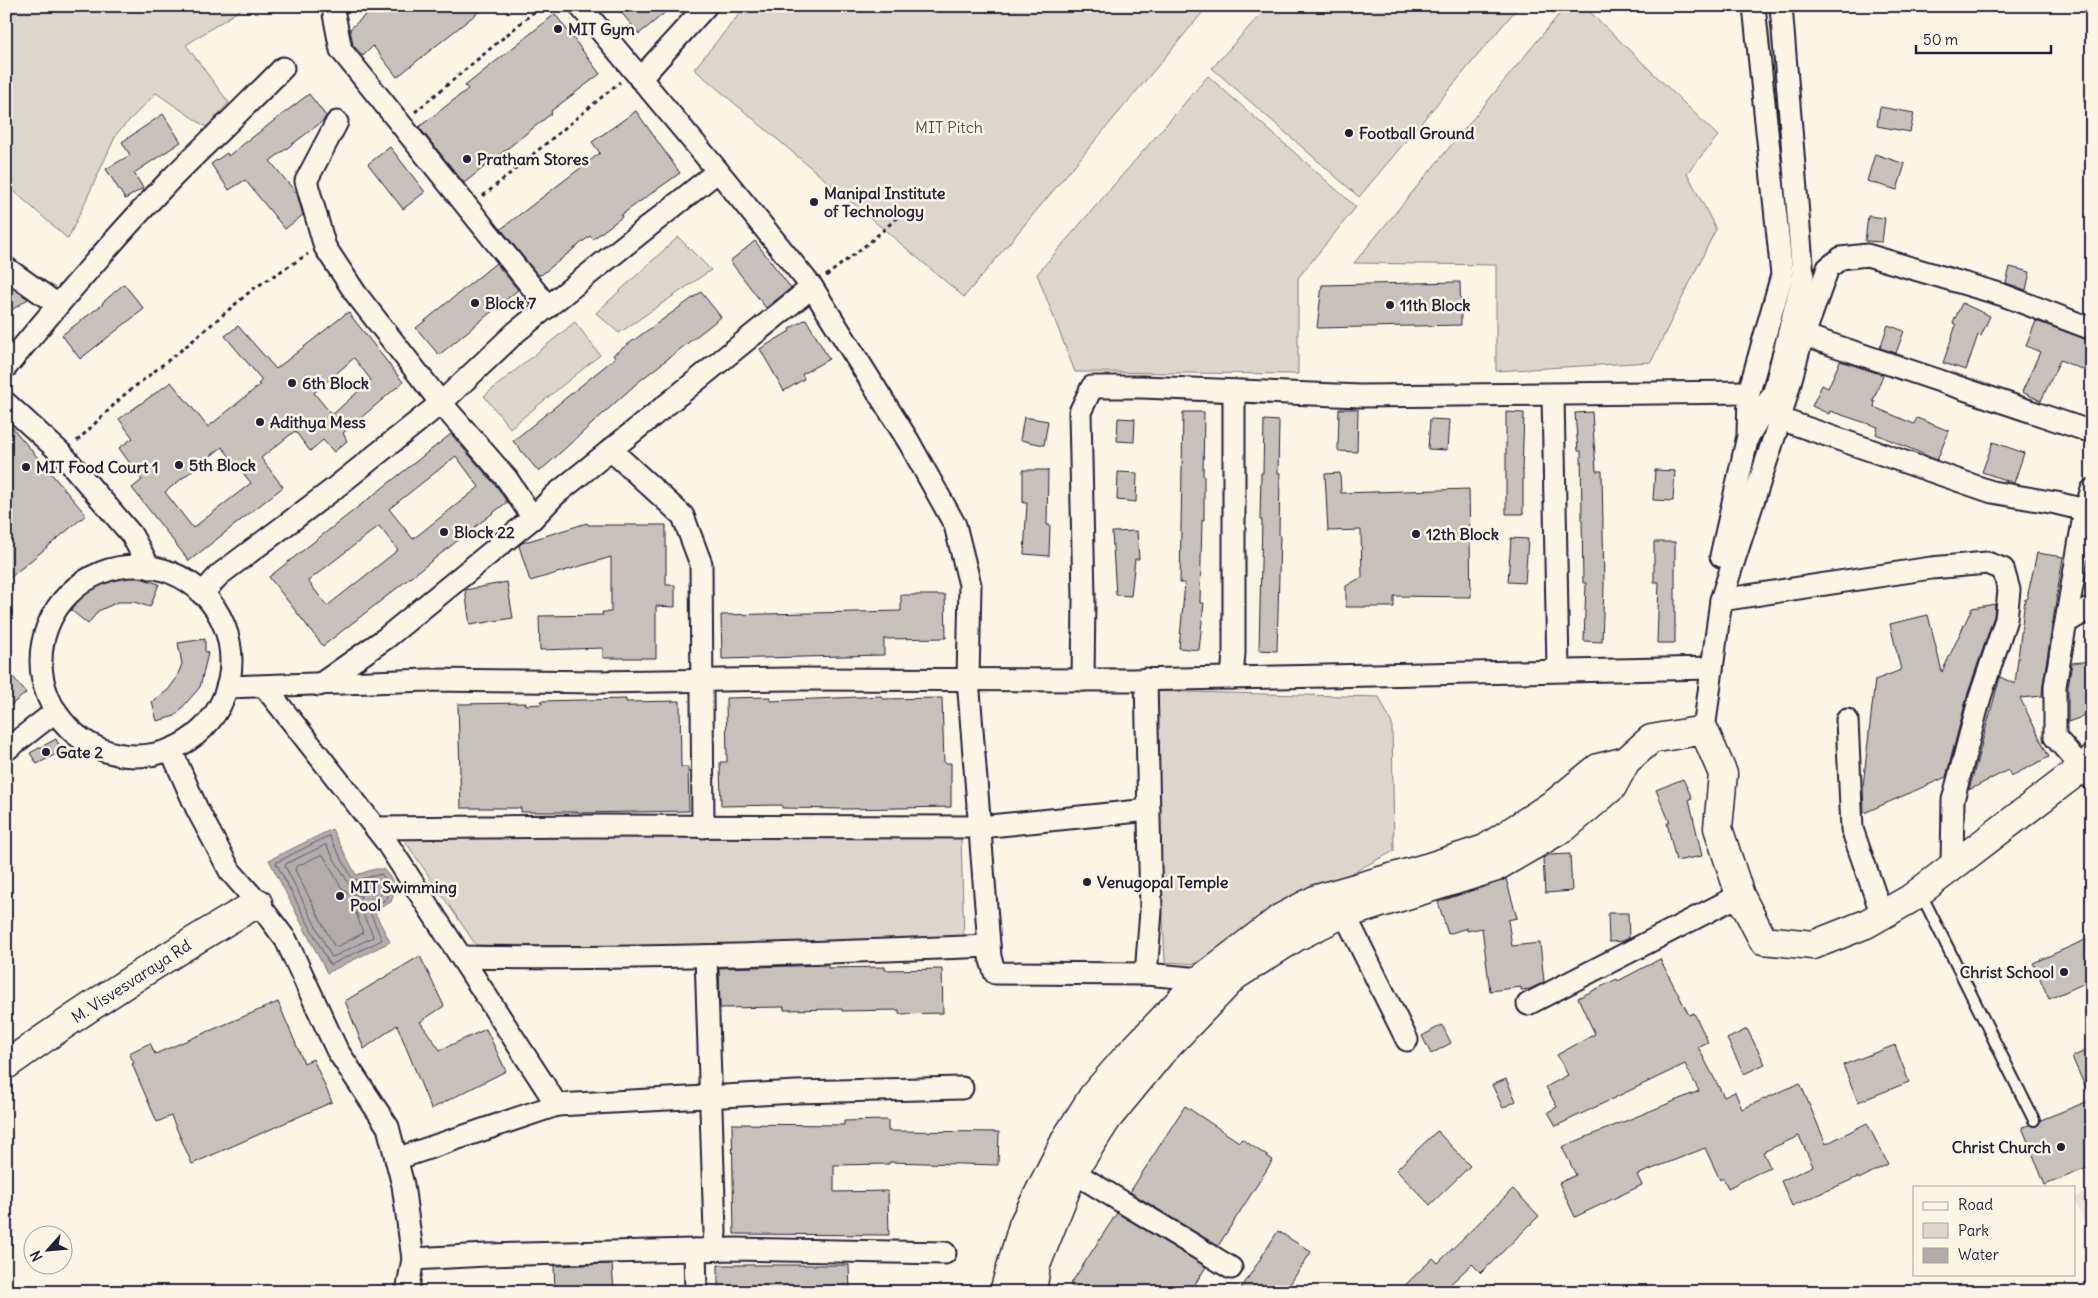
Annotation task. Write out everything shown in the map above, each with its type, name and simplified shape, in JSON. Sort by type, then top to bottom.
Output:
[{"type":"main road","points":[[1004,1292],[1023,1225],[1064,1166],[1107,1119],[1155,1061],[1235,976],[1296,937],[1345,915],[1494,868],[1565,827],[1612,787],[1626,761],[1651,738],[1704,730],[1723,774],[1718,828],[1740,895],[1763,940],[1814,945],[1866,924],[1920,891],[2088,769]]},
{"type":"main road","points":[[1032,1292],[1036,1265],[1064,1166],[1067,1137],[1093,1096],[1124,1060],[1201,979],[1281,918],[1316,899],[1486,849],[1555,803],[1598,768],[1626,761]]},
{"type":"main road","name":"M. Visvesvaraya Rd","points":[[6,1065],[72,1019],[200,936],[258,902]]},
{"type":"street","points":[[580,6],[812,287],[909,442],[955,525],[970,585],[968,680],[990,957],[995,973],[1146,974],[1201,979]]},
{"type":"street","points":[[637,75],[706,6]]},
{"type":"street","points":[[1704,730],[1704,668],[1748,436],[1749,392],[1782,275],[1754,6]]},
{"type":"street","points":[[1748,436],[1774,392],[1803,276],[1781,6]]},
{"type":"street","points":[[336,9],[341,50],[548,307]]},
{"type":"street","points":[[6,367],[58,305],[173,177],[283,68]]},
{"type":"street","points":[[337,122],[306,181],[325,247],[356,294],[441,402],[507,479],[533,518]]},
{"type":"street","points":[[202,594],[219,574],[331,491],[441,402],[516,332],[718,171]]},
{"type":"street","points":[[1704,668],[1721,600],[1780,419],[1803,336],[1828,268],[1841,258],[1867,256],[2003,295],[2092,329]]},
{"type":"street","points":[[6,268],[58,305]]},
{"type":"street","points":[[319,685],[386,638],[533,518],[555,495],[812,287]]},
{"type":"street","points":[[1803,336],[2092,432]]},
{"type":"street","points":[[1083,680],[1084,598],[1080,412],[1092,387],[1234,390],[1360,396],[1749,392]]},
{"type":"street","points":[[1232,678],[1234,653],[1234,390]]},
{"type":"street","points":[[1553,395],[1558,670]]},
{"type":"street","points":[[6,403],[63,455],[131,534],[150,568]]},
{"type":"street","points":[[1780,419],[1992,492],[2085,510]]},
{"type":"street","points":[[611,450],[683,516],[701,564],[703,827]]},
{"type":"street","points":[[2088,769],[2055,738],[2055,686],[2085,510],[2092,490]]},
{"type":"street","points":[[1721,600],[1932,568],[1986,563],[2003,569],[2009,590],[2006,619],[1980,697],[1953,800],[1952,866]]},
{"type":"street","points":[[122,567],[150,568],[180,578],[202,594],[218,615],[228,640],[231,662],[227,687],[218,708],[206,726],[190,740],[171,750],[155,754],[139,756],[107,752],[78,736],[66,725],[56,710],[44,683],[42,656],[47,629],[56,610],[74,589],[97,575],[122,567]]},
{"type":"street","points":[[2067,622],[2092,607]]},
{"type":"street","points":[[227,687],[428,680],[598,682],[1083,680],[1704,668]]},
{"type":"street","points":[[1146,679],[1151,911],[1146,974]]},
{"type":"street","points":[[265,687],[376,828],[557,1105]]},
{"type":"street","points":[[6,750],[56,710]]},
{"type":"street","points":[[1847,720],[1852,829],[1882,915]]},
{"type":"street","points":[[171,750],[197,809],[230,871],[258,902],[286,940],[337,1050],[388,1127],[403,1185],[413,1259],[407,1292]]},
{"type":"street","points":[[376,828],[980,827],[1149,810]]},
{"type":"street","points":[[1528,1004],[1740,895]]},
{"type":"street","points":[[1345,915],[1407,1040]]},
{"type":"street","points":[[461,957],[585,959],[989,946]]},
{"type":"street","points":[[696,1292],[704,1250],[715,1232],[706,956]]},
{"type":"street","points":[[396,1159],[557,1105],[796,1092],[962,1088]]},
{"type":"street","points":[[1064,1166],[1231,1268]]},
{"type":"street","points":[[413,1259],[486,1255],[704,1250],[945,1253]]},
{"type":"lane","points":[[1920,891],[2034,1120]]},
{"type":"path","points":[[401,124],[541,6]]},
{"type":"path","points":[[469,208],[637,75]]},
{"type":"path","points":[[812,287],[871,242],[899,216]]},
{"type":"path","points":[[63,455],[124,395],[184,348],[253,289],[306,254],[325,247]]},
{"type":"shaded area","points":[[2092,1190],[2092,1238],[2076,1204],[2076,1197]]},
{"type":"green space","points":[[6,6],[246,6],[186,45],[229,103],[206,127],[156,93],[117,133],[68,239],[6,184]]},
{"type":"green space","name":"MIT Pitch","points":[[746,6],[1208,6],[964,297],[694,69]]},
{"type":"green space","name":"Football Ground","points":[[1268,6],[1519,6],[1359,197],[1212,68]]},
{"type":"green space","points":[[1566,6],[1584,6],[1718,136],[1687,173],[1716,229],[1651,362],[1496,371],[1496,265],[1354,263]]},
{"type":"green space","points":[[1208,76],[1356,207],[1298,278],[1298,374],[1075,372],[1037,274]]},
{"type":"green space","points":[[678,237],[711,270],[619,333],[596,313]]},
{"type":"green space","points":[[575,322],[600,355],[510,428],[484,396]]},
{"type":"green space","points":[[1152,691],[1379,697],[1392,724],[1394,851],[1263,919],[1198,964],[1165,962]]},
{"type":"green space","points":[[754,835],[961,838],[964,940],[755,947],[476,945],[403,838]]},
{"type":"water","name":"MIT Swimming Pool","points":[[332,829],[356,875],[375,869],[383,869],[394,884],[394,892],[391,902],[374,911],[390,942],[327,973],[269,860]]},
{"type":"building","points":[[375,6],[486,6],[397,77],[373,46],[363,56],[353,45],[350,29]]},
{"type":"building","points":[[616,6],[673,6],[639,34]]},
{"type":"building","points":[[555,14],[600,74],[551,111],[552,113],[464,183],[419,127],[468,89],[465,86]]},
{"type":"building","points":[[309,94],[326,116],[323,121],[270,161],[297,194],[303,215],[285,229],[245,180],[229,190],[211,164],[227,153],[228,156]]},
{"type":"building","points":[[1880,107],[1914,113],[1910,132],[1877,126]]},
{"type":"building","points":[[636,111],[680,173],[621,215],[622,217],[593,239],[590,236],[541,275],[537,274],[501,229],[600,153],[592,142]]},
{"type":"building","points":[[163,114],[181,142],[134,173],[143,188],[125,199],[106,169],[130,155],[122,142]]},
{"type":"building","points":[[390,147],[425,192],[403,209],[368,164]]},
{"type":"building","points":[[1875,154],[1905,164],[1897,190],[1867,181]]},
{"type":"building","points":[[1868,216],[1885,218],[1882,242],[1865,241]]},
{"type":"building","points":[[755,241],[791,288],[766,308],[730,261]]},
{"type":"building","points":[[496,263],[518,290],[439,355],[416,328]]},
{"type":"building","points":[[2010,267],[2030,272],[2026,290],[2006,283]]},
{"type":"building","name":"11th Block","points":[[1460,282],[1461,325],[1317,328],[1322,285]]},
{"type":"building","points":[[124,284],[144,309],[80,359],[62,335],[103,304]]},
{"type":"building","points":[[14,289],[28,299],[6,314],[6,295]]},
{"type":"building","points":[[701,292],[721,317],[637,383],[539,472],[513,441],[615,358],[613,355]]},
{"type":"building","points":[[1962,303],[1990,316],[1981,336],[1978,335],[1966,370],[1943,363],[1956,325],[1953,323]]},
{"type":"building","points":[[348,312],[403,382],[343,433],[347,441],[334,452],[323,440],[310,451],[295,431],[261,458],[283,487],[189,561],[132,488],[142,480],[119,448],[133,438],[119,419],[171,382],[208,427],[260,385],[258,384],[262,380],[225,336],[238,326],[276,369]],"holes":[[[354,358],[371,380],[332,415],[314,393]],[[222,447],[251,483],[193,528],[165,492]]]},
{"type":"building","points":[[806,319],[829,359],[802,374],[804,379],[784,391],[760,349]]},
{"type":"building","points":[[2036,321],[2092,341],[2092,363],[2088,372],[2060,360],[2041,401],[2022,392],[2040,352],[2026,346]]},
{"type":"building","points":[[1888,325],[1904,331],[1896,353],[1880,348]]},
{"type":"building","points":[[1840,361],[1883,375],[1873,401],[1875,402],[1874,407],[1914,424],[1917,418],[1949,431],[1937,460],[1876,434],[1878,427],[1830,411],[1829,414],[1812,406],[1822,385],[1828,388]]},
{"type":"building","points":[[1339,409],[1358,409],[1357,452],[1338,451]]},
{"type":"building","points":[[1183,412],[1204,412],[1204,520],[1202,520],[1200,603],[1204,603],[1199,650],[1179,648],[1185,583],[1180,583]]},
{"type":"building","points":[[1506,412],[1524,413],[1523,514],[1506,514]]},
{"type":"building","points":[[1592,412],[1596,471],[1602,471],[1604,586],[1602,642],[1584,641],[1586,583],[1583,583],[1581,451],[1578,451],[1575,413]]},
{"type":"building","points":[[1024,417],[1048,421],[1044,445],[1020,440]]},
{"type":"building","points":[[1118,418],[1135,419],[1134,442],[1117,441]]},
{"type":"building","points":[[1430,419],[1449,420],[1447,450],[1428,449]]},
{"type":"building","name":"MIT Food Court 1","points":[[6,420],[86,515],[6,581]]},
{"type":"building","points":[[1264,420],[1279,421],[1280,535],[1277,651],[1259,650],[1262,520],[1260,520],[1261,473],[1263,473]]},
{"type":"building","name":"Block 22","points":[[451,434],[497,487],[507,502],[323,646],[269,577]],"holes":[[[456,456],[479,487],[413,539],[389,509]],[[379,526],[398,550],[327,606],[308,581]]]},
{"type":"building","points":[[1993,442],[2024,453],[2014,483],[1982,472]]},
{"type":"building","points":[[1023,470],[1048,470],[1047,525],[1050,525],[1049,556],[1024,554],[1027,503],[1023,503]]},
{"type":"building","points":[[1655,470],[1675,471],[1673,501],[1653,500]]},
{"type":"building","points":[[1118,472],[1137,473],[1136,502],[1117,500]]},
{"type":"building","name":"12th Block","points":[[1340,473],[1341,493],[1469,489],[1471,597],[1394,596],[1394,607],[1346,607],[1346,586],[1362,577],[1361,530],[1328,531],[1325,474]]},
{"type":"building","points":[[587,523],[588,525],[666,525],[666,585],[675,585],[675,607],[656,606],[656,658],[603,658],[603,648],[540,650],[539,616],[603,615],[602,612],[611,612],[611,557],[530,581],[519,546],[522,543]]},
{"type":"building","points":[[1137,531],[1139,559],[1135,559],[1131,596],[1116,595],[1112,532]]},
{"type":"building","points":[[1511,538],[1528,539],[1525,583],[1508,582]]},
{"type":"building","points":[[1654,542],[1675,542],[1675,643],[1657,643],[1659,582],[1654,582]]},
{"type":"building","points":[[2037,553],[2063,557],[2042,696],[2020,698],[2049,757],[2011,776],[2008,770],[1969,790],[2000,677],[2015,684],[2025,599],[2027,598]]},
{"type":"building","points":[[134,576],[159,584],[150,607],[134,602],[118,602],[98,611],[88,624],[71,610],[76,601],[94,585],[110,577]]},
{"type":"building","points":[[507,582],[513,618],[470,625],[465,590]]},
{"type":"building","points":[[901,595],[945,595],[946,638],[884,639],[884,655],[722,659],[721,615],[901,611]]},
{"type":"building","points":[[1995,604],[1994,616],[1968,693],[1946,777],[1864,813],[1863,786],[1875,680],[1901,670],[1890,624],[1928,615],[1942,672],[1972,608]]},
{"type":"building","points":[[205,639],[205,651],[208,653],[200,687],[175,716],[157,721],[152,702],[168,690],[176,679],[182,664],[178,643]]},
{"type":"building","points":[[2092,661],[2092,709],[2079,718],[2068,722],[2068,687],[2072,663]]},
{"type":"building","points":[[6,668],[26,693],[6,709]]},
{"type":"building","points":[[882,696],[882,699],[942,698],[944,763],[951,763],[951,807],[844,809],[782,808],[782,805],[721,806],[720,762],[727,762],[726,698],[770,697],[770,701]]},
{"type":"building","points":[[626,699],[626,702],[680,701],[681,767],[688,767],[689,811],[579,813],[521,812],[521,808],[461,808],[458,704],[526,703],[526,705],[542,704],[541,701]]},
{"type":"building","name":"Gate 2","points":[[56,739],[62,751],[37,764],[30,753]]},
{"type":"building","points":[[1683,779],[1692,798],[1689,799],[1702,856],[1676,861],[1667,823],[1670,823],[1656,790]]},
{"type":"building","points":[[1570,854],[1572,891],[1545,893],[1543,858],[1549,855]]},
{"type":"building","points":[[1506,879],[1517,918],[1508,920],[1512,946],[1540,943],[1544,982],[1530,989],[1521,990],[1521,987],[1490,991],[1482,928],[1467,931],[1467,928],[1448,934],[1438,902]]},
{"type":"building","points":[[1608,913],[1628,913],[1629,938],[1623,941],[1609,942]]},
{"type":"building","name":"Christ School","points":[[2092,937],[2092,980],[2049,999],[2033,963]]},
{"type":"building","points":[[420,956],[444,1006],[420,1022],[440,1050],[486,1029],[506,1071],[431,1109],[397,1025],[364,1049],[345,1001]]},
{"type":"building","points":[[1660,959],[1689,1015],[1694,1013],[1708,1042],[1698,1047],[1724,1097],[1735,1092],[1742,1109],[1800,1083],[1826,1144],[1867,1123],[1888,1164],[1859,1179],[1858,1177],[1792,1206],[1781,1181],[1813,1166],[1799,1136],[1763,1152],[1770,1167],[1728,1188],[1723,1178],[1720,1180],[1705,1148],[1637,1175],[1642,1185],[1575,1217],[1559,1183],[1576,1175],[1562,1147],[1699,1091],[1685,1064],[1556,1126],[1548,1112],[1557,1107],[1546,1087],[1568,1075],[1557,1055],[1595,1034],[1578,998],[1617,979],[1618,981]]},
{"type":"building","points":[[828,965],[828,968],[885,967],[885,970],[942,969],[943,1013],[899,1014],[899,1010],[784,1010],[784,1007],[720,1008],[719,968]]},
{"type":"building","points":[[278,1002],[304,1063],[313,1059],[332,1102],[192,1164],[171,1116],[157,1122],[129,1053],[150,1043],[155,1054]]},
{"type":"building","points":[[1442,1025],[1451,1043],[1431,1054],[1422,1036]]},
{"type":"building","points":[[1747,1029],[1765,1064],[1744,1074],[1727,1039]]},
{"type":"building","points":[[1895,1045],[1909,1082],[1858,1102],[1843,1065]]},
{"type":"building","name":"Christ Church","points":[[2092,1048],[2092,1166],[2045,1185],[2022,1127],[2029,1125],[2037,1126],[2041,1120],[2091,1100],[2072,1057]]},
{"type":"building","points":[[1506,1079],[1516,1101],[1503,1108],[1492,1085]]},
{"type":"building","points":[[1185,1106],[1239,1142],[1242,1139],[1273,1160],[1218,1246],[1130,1192]]},
{"type":"building","points":[[888,1120],[888,1131],[999,1132],[998,1165],[889,1162],[889,1164],[834,1165],[834,1192],[888,1191],[889,1235],[734,1234],[732,1124],[844,1125],[844,1121]]},
{"type":"building","points":[[1437,1131],[1470,1166],[1430,1205],[1396,1170]]},
{"type":"building","points":[[1513,1189],[1539,1216],[1481,1273],[1472,1264],[1442,1292],[1398,1292],[1433,1258],[1438,1263]]},
{"type":"building","points":[[1117,1213],[1206,1267],[1190,1292],[1079,1292],[1070,1285]]},
{"type":"building","points":[[1278,1231],[1311,1252],[1285,1292],[1239,1292]]},
{"type":"building","points":[[612,1264],[614,1292],[555,1292],[554,1266]]},
{"type":"building","points":[[718,1265],[849,1265],[850,1292],[718,1292]]},
{"type":"place","name":"MIT Gym","points":[[558,29]]},
{"type":"place","name":"Football Ground","points":[[1349,133]]},
{"type":"place","name":"Pratham Stores","points":[[467,159]]},
{"type":"place","name":"Manipal Institute of Technology","points":[[814,202]]},
{"type":"place","name":"Block 7","points":[[475,303]]},
{"type":"place","name":"11th Block","points":[[1390,305]]},
{"type":"place","name":"6th Block","points":[[292,383]]},
{"type":"place","name":"Adithya Mess","points":[[260,422]]},
{"type":"place","name":"5th Block","points":[[179,465]]},
{"type":"place","name":"MIT Food Court 1","points":[[26,467]]},
{"type":"place","name":"Block 22","points":[[444,532]]},
{"type":"place","name":"12th Block","points":[[1416,534]]},
{"type":"place","name":"Gate 2","points":[[46,752]]},
{"type":"place","name":"Venugopal Temple","points":[[1087,882]]},
{"type":"place","name":"MIT Swimming Pool","points":[[340,896]]},
{"type":"place","name":"Christ School","points":[[2064,972]]},
{"type":"place","name":"Christ Church","points":[[2061,1147]]}]
